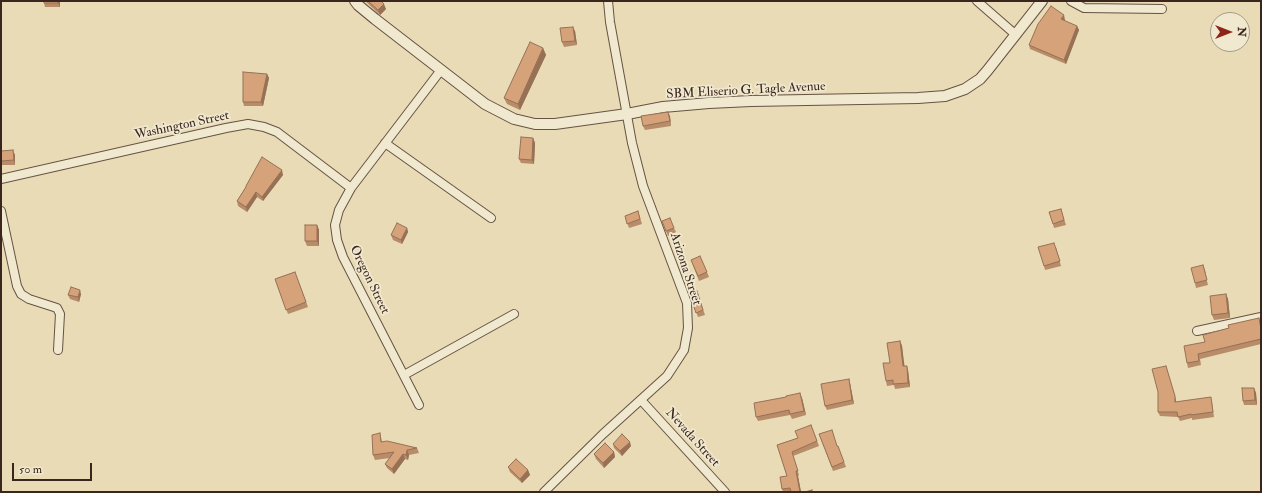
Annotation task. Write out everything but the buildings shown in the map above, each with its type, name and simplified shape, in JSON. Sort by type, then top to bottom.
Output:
[{"type":"street","name":"SBM Eliserio G. Tagle Avenue","points":[[355,1],[358,5],[485,104],[514,119],[535,124],[555,124],[627,114],[663,107],[709,103],[945,96],[965,89],[980,79],[1042,1]]},
{"type":"street","name":"Arizona Street","points":[[544,492],[603,434],[668,376],[684,350],[688,328],[687,303],[643,186],[632,143],[610,22],[608,1]]},
{"type":"street","points":[[977,1],[1016,35]]},
{"type":"street","points":[[1071,1],[1084,8],[1162,9]]},
{"type":"street","name":"Oregon Street","points":[[419,405],[343,257],[337,240],[335,225],[339,210],[351,188],[441,70]]},
{"type":"street","name":"Washington Street","points":[[1,179],[248,124],[264,127],[277,132],[351,188]]},
{"type":"street","points":[[385,142],[491,218]]},
{"type":"street","points":[[1,211],[17,286],[21,294],[29,299],[57,308],[60,314],[58,350]]},
{"type":"street","points":[[404,375],[514,314]]},
{"type":"street","points":[[1197,331],[1261,317]]},
{"type":"street","name":"Nevada Street","points":[[641,400],[725,492]]}]
